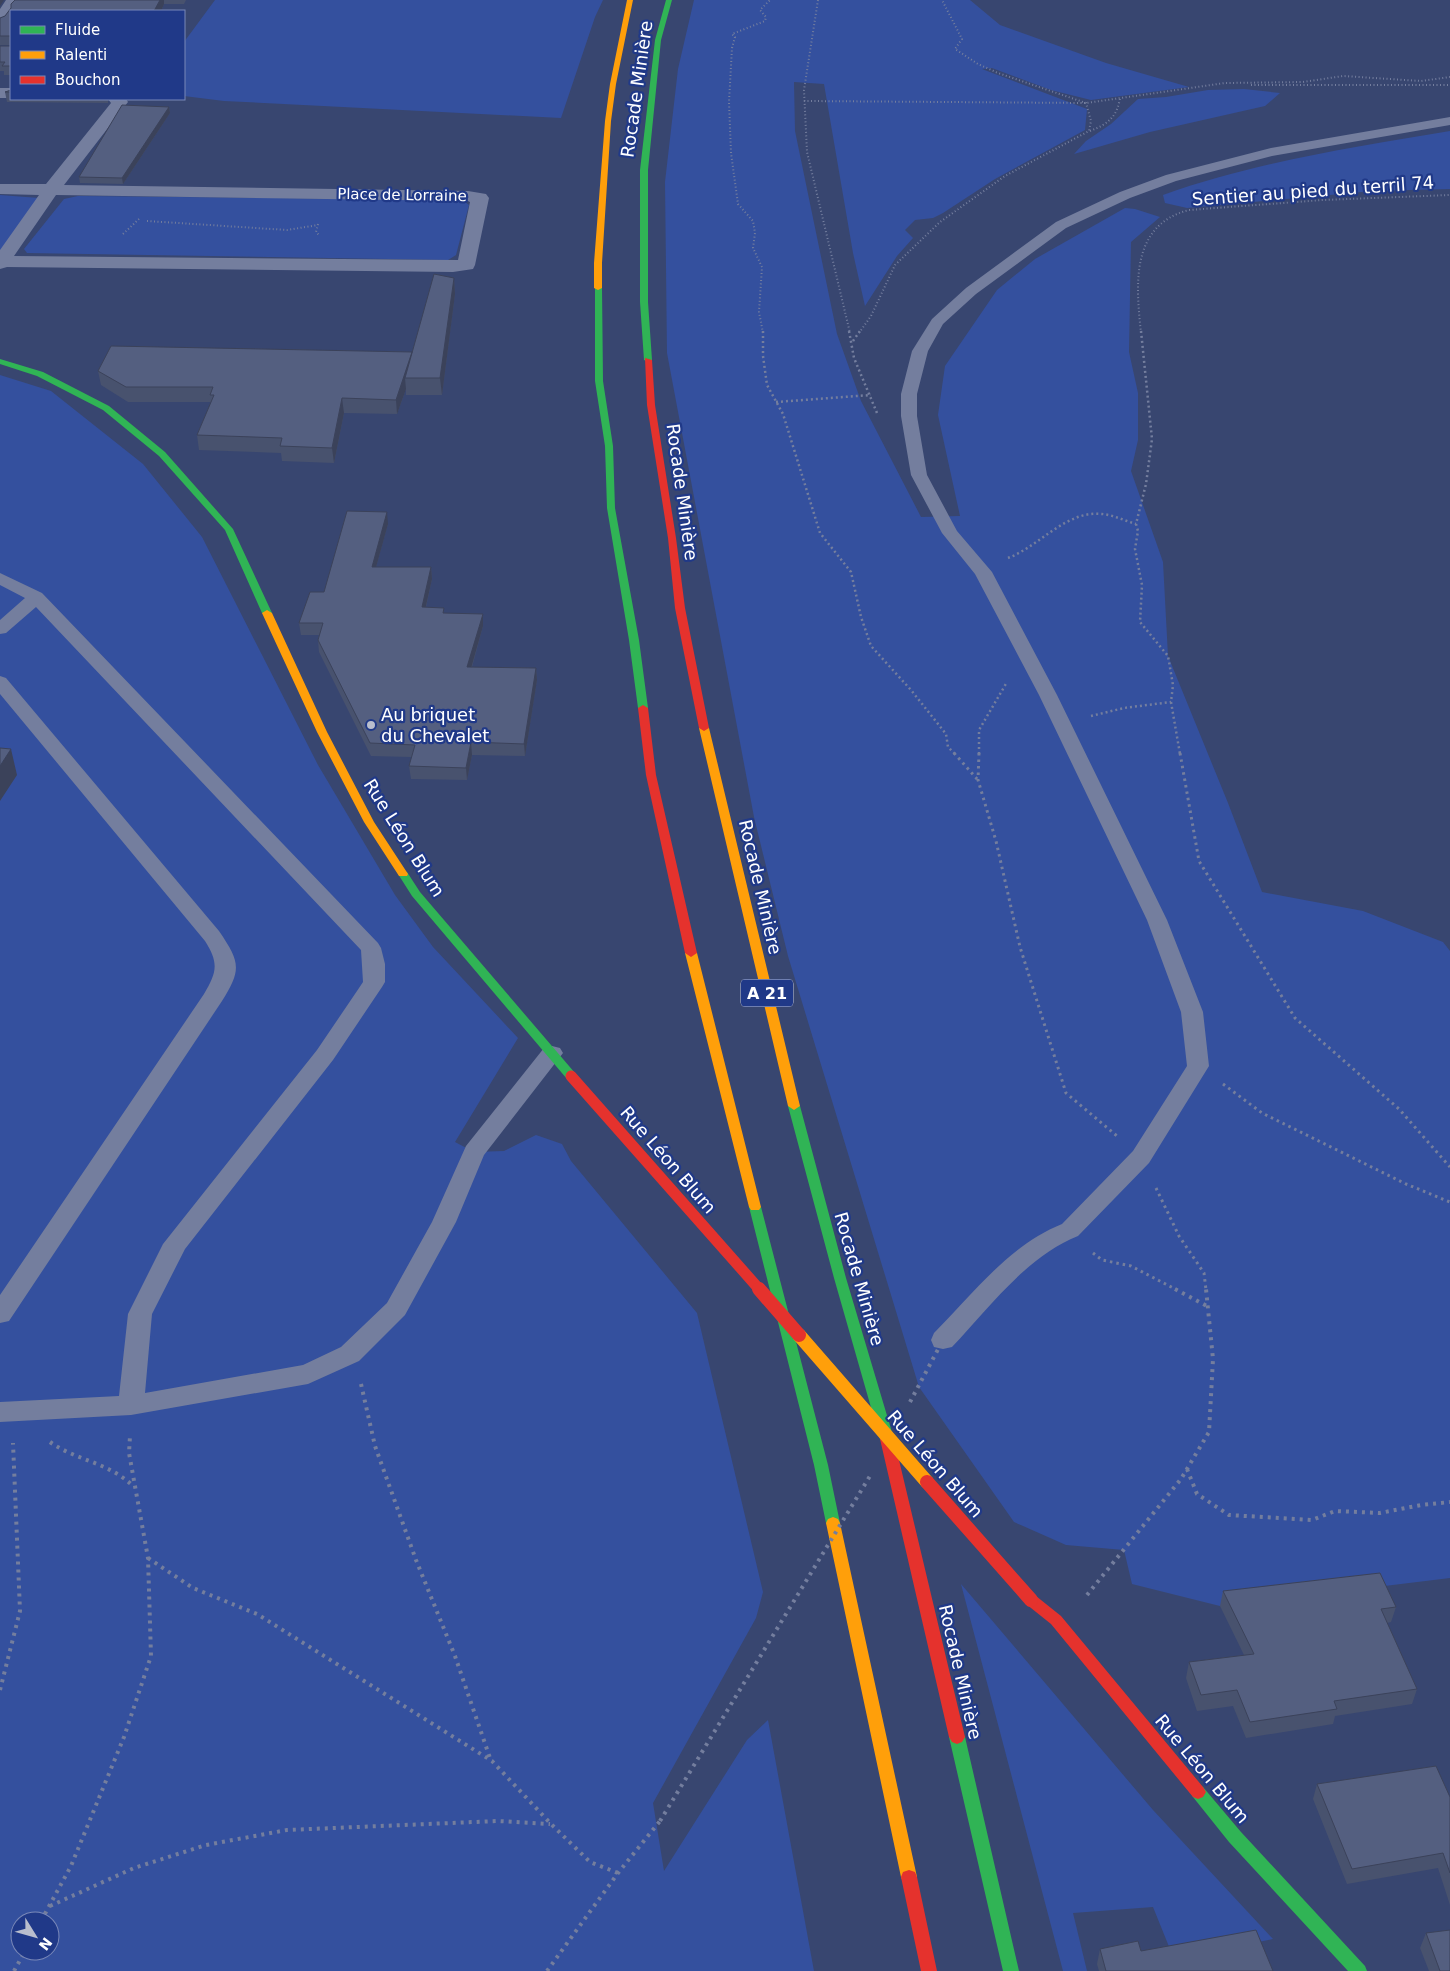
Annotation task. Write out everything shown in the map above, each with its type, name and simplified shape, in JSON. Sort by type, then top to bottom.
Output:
[{"type":"main road","name":"Rocade Minière","points":[[630,0],[613,84],[608,121],[598,263],[599,381],[608,446],[611,508],[634,640],[651,775],[693,962],[821,1465],[929,1971]]},
{"type":"main road","name":"Rocade Minière","points":[[669,0],[658,40],[644,170],[644,302],[651,405],[672,538],[680,608],[694,685],[799,1127],[840,1278],[892,1455],[1011,1971]]},
{"type":"main road","name":"Rue Léon Blum","points":[[0,361],[40,374],[106,408],[162,454],[229,528],[322,732],[369,822],[416,894],[571,1076],[1031,1600],[1056,1620],[1235,1837],[1359,1971]]},
{"type":"street","points":[[0,21],[14,0]]},
{"type":"street","points":[[1,262],[51,190],[120,102],[117,100]]},
{"type":"street","name":"Place de Lorraine","points":[[0,189],[468,196],[480,198],[466,265],[1,262]]},
{"type":"lane","points":[[943,1340],[1019,1261],[1055,1236],[1070,1230],[1141,1158],[1198,1066],[1192,1012],[1158,920],[1031,662],[978,566],[950,533],[919,475],[909,416],[909,394],[920,351],[937,322],[971,291],[1061,225],[1125,194],[1171,178],[1272,152],[1450,121]]},
{"type":"lane","points":[[0,578],[36,597],[116,679],[371,948],[374,964],[374,982],[325,1054],[175,1244],[140,1314],[131,1405]]},
{"type":"lane","points":[[0,629],[36,597]]},
{"type":"lane","points":[[0,682],[212,936],[224,954],[227,972],[208,1004],[0,1314]]},
{"type":"lane","points":[[0,1412],[131,1405],[308,1374],[353,1351],[396,1309],[444,1222],[474,1152],[552,1053]]},
{"type":"path","points":[[770,0],[760,10],[766,17],[765,20],[732,34],[735,37],[730,46],[732,65],[728,115],[729,145],[739,207],[751,219],[757,238],[753,248],[762,267],[758,312],[763,332],[763,356],[767,385],[783,414],[820,533],[851,572],[871,646],[887,666],[917,697],[946,734],[948,747],[978,780]]},
{"type":"path","points":[[818,0],[804,90],[807,152],[852,342],[854,358],[877,413]]},
{"type":"path","points":[[942,0],[962,39],[955,49],[983,67],[1047,92],[1086,103]]},
{"type":"path","points":[[804,101],[1086,103],[1225,83],[1303,82],[1343,76],[1421,81],[1450,77]]},
{"type":"path","points":[[1225,83],[1274,86],[1450,85]]},
{"type":"path","points":[[852,342],[871,316],[896,265],[940,222],[1005,176],[1089,131],[1110,122],[1118,112],[1120,98]]},
{"type":"path","points":[[1086,103],[1091,122],[1089,131]]},
{"type":"path","points":[[87,262],[139,221],[144,208],[133,191]]},
{"type":"path","points":[[343,265],[316,232],[320,216],[353,194]]},
{"type":"path","name":"Sentier au pied du terril 74","points":[[1450,195],[1322,200],[1188,210],[1173,214],[1158,226],[1143,247],[1136,288],[1152,439],[1146,484],[1136,524],[1138,531],[1135,549],[1142,585],[1140,622],[1168,656],[1173,685],[1171,702],[1199,861],[1295,1018],[1399,1109],[1450,1167]]},
{"type":"path","points":[[139,221],[287,230],[318,225]]},
{"type":"path","points":[[776,402],[871,396]]},
{"type":"path","points":[[978,566],[1014,557],[1036,545],[1054,530],[1078,516],[1101,514],[1136,524]]},
{"type":"path","points":[[1031,662],[1004,684],[978,730],[978,780],[996,842],[1020,947],[1066,1093],[1141,1158],[1179,1236],[1204,1273],[1213,1359],[1209,1432],[1180,1479],[1083,1600],[1056,1620]]},
{"type":"path","points":[[1059,718],[1094,716],[1124,708],[1171,702]]},
{"type":"path","points":[[1198,1066],[1262,1113],[1406,1184],[1450,1202]]},
{"type":"path","points":[[1055,1236],[1082,1244],[1102,1260],[1131,1266],[1208,1306]]},
{"type":"path","points":[[907,1407],[943,1340]]},
{"type":"path","points":[[353,1351],[375,1446],[492,1761]]},
{"type":"path","points":[[46,1911],[71,1866],[120,1746],[151,1656],[148,1558],[129,1453],[131,1405]]},
{"type":"path","points":[[44,1437],[59,1449],[107,1467],[134,1487]]},
{"type":"path","points":[[0,1690],[20,1611],[13,1443]]},
{"type":"path","points":[[1186,1469],[1197,1494],[1230,1515],[1312,1520],[1335,1510],[1380,1513],[1421,1505],[1450,1502]]},
{"type":"path","points":[[547,1971],[618,1873],[660,1821],[871,1474]]},
{"type":"path","points":[[148,1558],[193,1588],[256,1614],[492,1761],[551,1824],[590,1862],[618,1873]]},
{"type":"path","points":[[49,1906],[134,1868],[170,1856],[206,1845],[287,1830],[498,1821],[551,1824]]},
{"type":"shaded area","points":[[215,0],[603,0],[595,17],[561,118],[224,101],[185,96],[185,41]]},
{"type":"shaded area","points":[[694,0],[970,0],[1000,25],[1106,63],[1189,87],[1091,100],[1051,90],[992,68],[982,69],[1087,109],[1085,130],[995,179],[943,213],[933,218],[915,220],[905,230],[913,238],[897,256],[865,306],[853,253],[824,84],[794,82],[795,131],[837,334],[861,401],[921,517],[960,516],[938,415],[945,366],[997,290],[1035,259],[1125,208],[1135,209],[1160,217],[1131,242],[1129,352],[1138,393],[1138,440],[1131,471],[1163,562],[1168,656],[1262,892],[1363,911],[1443,942],[1450,951],[1450,1578],[1220,1606],[1132,1584],[1124,1550],[1066,1545],[1014,1522],[919,1387],[788,956],[754,817],[667,353],[665,182],[678,69]]},
{"type":"shaded area","points":[[1244,89],[1280,93],[1265,106],[1150,132],[1074,154],[1086,141],[1111,124],[1138,99],[1166,97],[1208,90]]},
{"type":"shaded area","points":[[1450,131],[1450,189],[1373,191],[1187,208],[1165,203],[1163,195],[1198,183],[1269,164]]},
{"type":"shaded area","points":[[0,195],[39,198],[0,251]]},
{"type":"shaded area","points":[[78,196],[462,200],[469,205],[456,255],[448,260],[27,253],[24,249],[64,199]]},
{"type":"shaded area","points":[[0,375],[51,391],[143,464],[202,537],[318,765],[395,895],[433,947],[518,1038],[455,1142],[474,1152],[504,1151],[536,1135],[562,1144],[571,1161],[697,1313],[763,1592],[756,1618],[653,1803],[664,1871],[747,1740],[768,1720],[814,1971],[0,1971]]},
{"type":"shaded area","points":[[961,1584],[1153,1810],[1273,1939],[1174,1959],[1153,1907],[1073,1913],[1087,1971],[1063,1971]]},
{"type":"building","points":[[15,0],[160,0],[155,10],[10,10],[10,36],[0,36],[0,18],[5,16]]},
{"type":"building","points":[[0,46],[10,46],[10,66],[2,66],[5,62],[0,62]]},
{"type":"building","points":[[122,105],[169,107],[122,178],[79,177]]},
{"type":"building","points":[[434,274],[454,278],[440,378],[405,378]]},
{"type":"building","points":[[111,346],[412,352],[396,400],[342,398],[332,448],[280,446],[282,438],[197,435],[214,395],[210,395],[213,387],[126,387],[98,371]]},
{"type":"building","points":[[347,511],[387,512],[372,567],[431,567],[422,607],[444,608],[443,613],[483,614],[467,667],[536,668],[524,744],[471,742],[466,768],[409,766],[415,745],[370,743],[318,640],[323,623],[299,623],[310,592],[324,592]]},
{"type":"building","points":[[0,748],[11,749],[0,766]]},
{"type":"building","points":[[1380,1573],[1396,1607],[1381,1609],[1417,1689],[1334,1701],[1337,1709],[1250,1722],[1237,1690],[1201,1695],[1189,1662],[1254,1654],[1223,1591]]},
{"type":"building","points":[[1436,1766],[1450,1797],[1450,1873],[1443,1853],[1352,1869],[1317,1784]]},
{"type":"building","points":[[1256,1930],[1273,1971],[1106,1971],[1100,1949],[1138,1941],[1141,1951]]},
{"type":"building","points":[[1450,1930],[1450,1971],[1440,1971],[1426,1933]]},
{"type":"traffic: fast","points":[[648,360],[644,302],[644,170],[658,40],[669,0]]},
{"type":"traffic: fast","points":[[598,288],[599,381],[609,446],[611,508],[634,640],[643,708]]},
{"type":"traffic: fast","points":[[0,361],[40,374],[106,408],[162,454],[229,529],[267,613]]},
{"type":"traffic: fast","points":[[403,874],[416,894],[571,1076]]},
{"type":"traffic: fast","points":[[794,1106],[840,1278],[887,1439]]},
{"type":"traffic: fast","points":[[755,1207],[821,1465],[833,1523]]},
{"type":"traffic: fast","points":[[957,1737],[1011,1971]]},
{"type":"traffic: fast","points":[[1198,1792],[1235,1837],[1359,1971]]},
{"type":"traffic: slow","points":[[598,288],[608,121],[613,84],[630,0]]},
{"type":"traffic: slow","points":[[267,613],[322,732],[369,822],[403,874]]},
{"type":"traffic: slow","points":[[704,728],[794,1106]]},
{"type":"traffic: slow","points":[[691,953],[755,1207]]},
{"type":"traffic: slow","points":[[799,1335],[927,1482]]},
{"type":"traffic: slow","points":[[833,1523],[909,1877]]},
{"type":"traffic: jam","points":[[648,360],[651,405],[672,538],[680,608],[704,728]]},
{"type":"traffic: jam","points":[[643,708],[651,775],[691,953]]},
{"type":"traffic: jam","points":[[571,1076],[799,1335]]},
{"type":"traffic: jam","points":[[887,1439],[957,1737]]},
{"type":"traffic: jam","points":[[927,1482],[1031,1600]]},
{"type":"traffic: jam","points":[[1031,1600],[1056,1620],[1198,1792]]},
{"type":"traffic: jam","points":[[909,1877],[929,1971]]},
{"type":"place","name":"Au briquet du Chevalet","points":[[371,725]]}]
